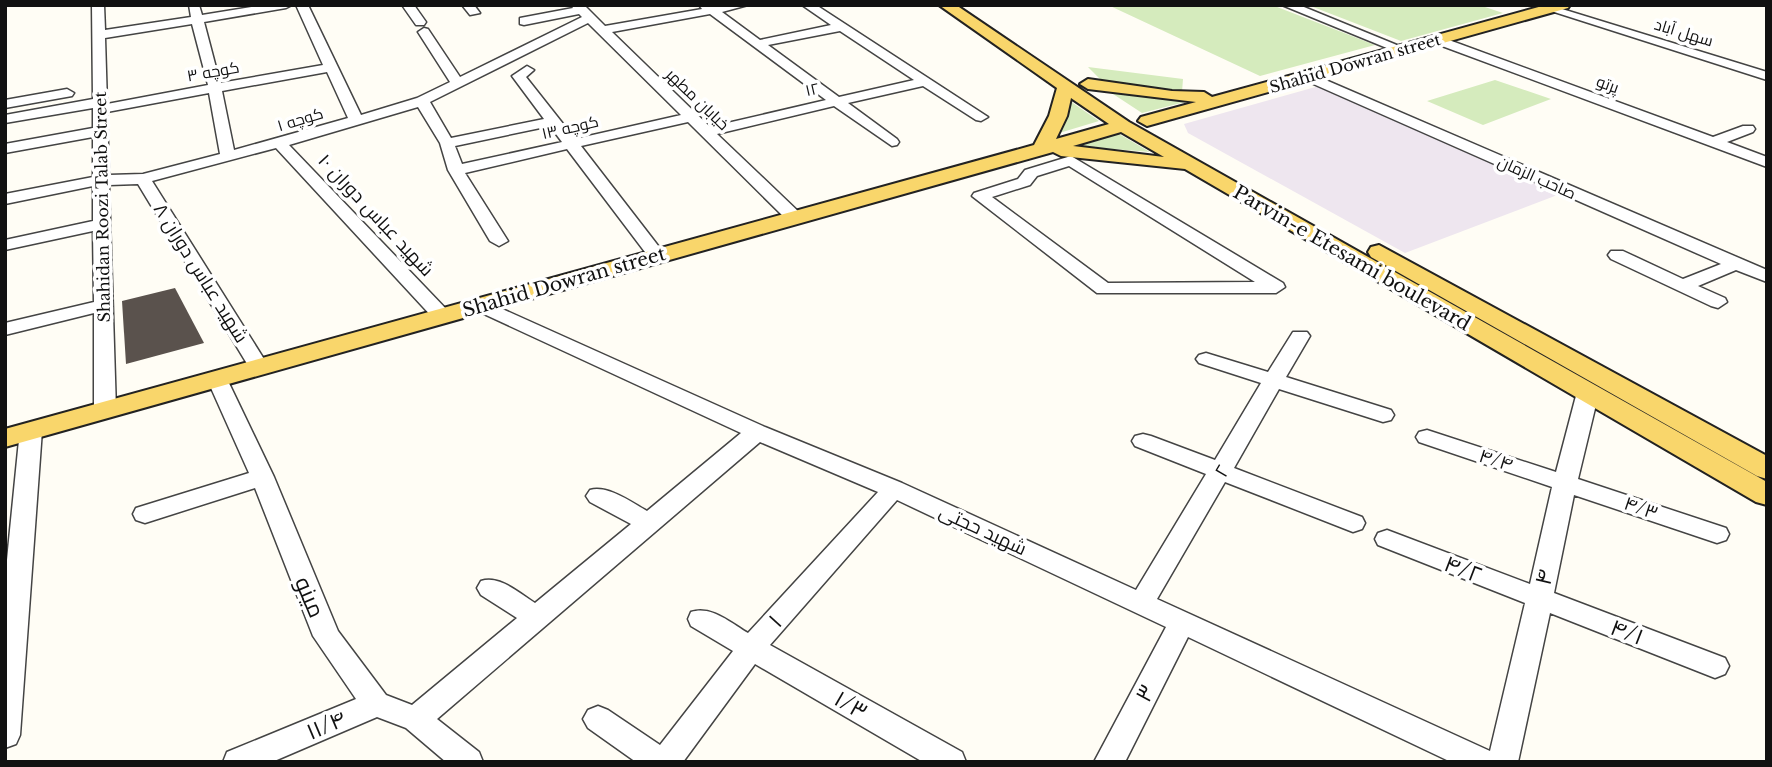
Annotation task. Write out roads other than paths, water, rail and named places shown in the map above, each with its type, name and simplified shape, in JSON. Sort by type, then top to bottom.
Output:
[{"type":"main road","name":"Parvin-e Etesami boulevard","points":[[946,5],[1065,89],[1194,168],[1767,470]]},
{"type":"main road","points":[[970,5],[1147,121]]},
{"type":"main road","name":"Shahid Dowran street","points":[[1147,121],[1172,123],[1233,97],[1557,7]]},
{"type":"main road","points":[[1088,84],[1172,96],[1233,97]]},
{"type":"main road","points":[[1065,89],[1058,116],[1042,148],[1101,153],[1194,168]]},
{"type":"main road","name":"Parvin-e Etesami boulevard","points":[[1172,123],[1499,331],[1588,393],[1767,495]]},
{"type":"main road","name":"Shahid Dowran street","points":[[5,438],[1123,126]]},
{"type":"street","name":"Shahidan Roozi Talab Street","points":[[98,5],[105,410]]},
{"type":"street","points":[[99,35],[195,12],[286,5]]},
{"type":"street","points":[[302,5],[356,120]]},
{"type":"street","points":[[408,5],[457,83]]},
{"type":"street","points":[[603,30],[709,8],[741,5]]},
{"type":"street","points":[[808,5],[981,117]]},
{"type":"street","points":[[1288,5],[1404,50]]},
{"type":"street","name":"سهل آباد","points":[[1557,7],[1767,76]]},
{"type":"street","points":[[709,8],[892,142]]},
{"type":"street","points":[[542,43],[522,19],[582,11]]},
{"type":"street","name":"خیابان مطهر","points":[[582,11],[794,218]]},
{"type":"street","name":"کوچه ۱","points":[[5,199],[101,180],[143,179],[422,101],[542,43],[582,11]]},
{"type":"street","points":[[195,12],[215,88],[228,157]]},
{"type":"street","points":[[757,44],[841,27]]},
{"type":"street","name":"پرتو","points":[[1438,40],[1767,162]]},
{"type":"street","name":"کوچه ۳","points":[[100,100],[215,88],[332,67]]},
{"type":"street","points":[[527,70],[519,76],[657,256]]},
{"type":"street","name":"صاحب الزمان","points":[[1307,76],[1767,277]]},
{"type":"street","name":"۱۲","points":[[706,132],[926,81]]},
{"type":"street","points":[[5,104],[100,100]]},
{"type":"street","points":[[6,142],[100,100]]},
{"type":"street","points":[[422,101],[447,143],[456,170],[499,241]]},
{"type":"street","name":"کوچه ۱۳","points":[[456,170],[691,117]]},
{"type":"street","points":[[447,143],[554,121]]},
{"type":"street","points":[[1714,142],[1748,129]]},
{"type":"street","points":[[6,142],[100,131]]},
{"type":"street","name":"شهید عباس دوران ۱۰","points":[[279,143],[442,316]]},
{"type":"street","points":[[1003,160],[1028,177]]},
{"type":"street","points":[[1071,161],[1276,287],[1104,289],[980,197],[1024,182],[1028,177],[1031,173],[1071,161]]},
{"type":"street","name":"شهید عباس دوران ۸","points":[[143,179],[259,367]]},
{"type":"street","points":[[5,245],[102,224]]},
{"type":"street","points":[[1617,255],[1718,302]]},
{"type":"street","points":[[1683,285],[1736,264]]},
{"type":"street","points":[[5,329],[103,305]]},
{"type":"street","name":"شهید حجتی","points":[[480,305],[757,432],[894,489],[1483,762]]},
{"type":"street","name":"۲","points":[[1141,604],[1300,336]]},
{"type":"street","points":[[1206,359],[1382,415]]},
{"type":"street","name":"مینو","points":[[217,379],[262,477],[327,636],[376,704]]},
{"type":"street","name":"۴","points":[[1503,762],[1564,483],[1588,393]]},
{"type":"street","points":[[6,724],[31,430]]},
{"type":"street","points":[[416,719],[757,432]]},
{"type":"street","name":"۴/۴","points":[[1427,437],[1564,483]]},
{"type":"street","points":[[1143,441],[1353,523]]},
{"type":"street","points":[[145,514],[262,477]]},
{"type":"street","name":"۴/۳","points":[[1564,483],[1717,534]]},
{"type":"street","name":"۱","points":[[663,762],[751,648],[894,489]]},
{"type":"street","points":[[598,496],[650,523]]},
{"type":"street","name":"۴/۲","points":[[1387,539],[1539,598]]},
{"type":"street","points":[[490,588],[537,618]]},
{"type":"street","name":"۴/۱","points":[[1539,598],[1716,666]]},
{"type":"street","name":"۱/۳","points":[[701,619],[951,762]]},
{"type":"street","name":"۳","points":[[1109,762],[1181,624]]},
{"type":"street","points":[[376,704],[416,719],[468,762]]},
{"type":"street","name":"۱۱/۴","points":[[238,762],[376,704]]},
{"type":"street","points":[[598,719],[663,762]]}]
